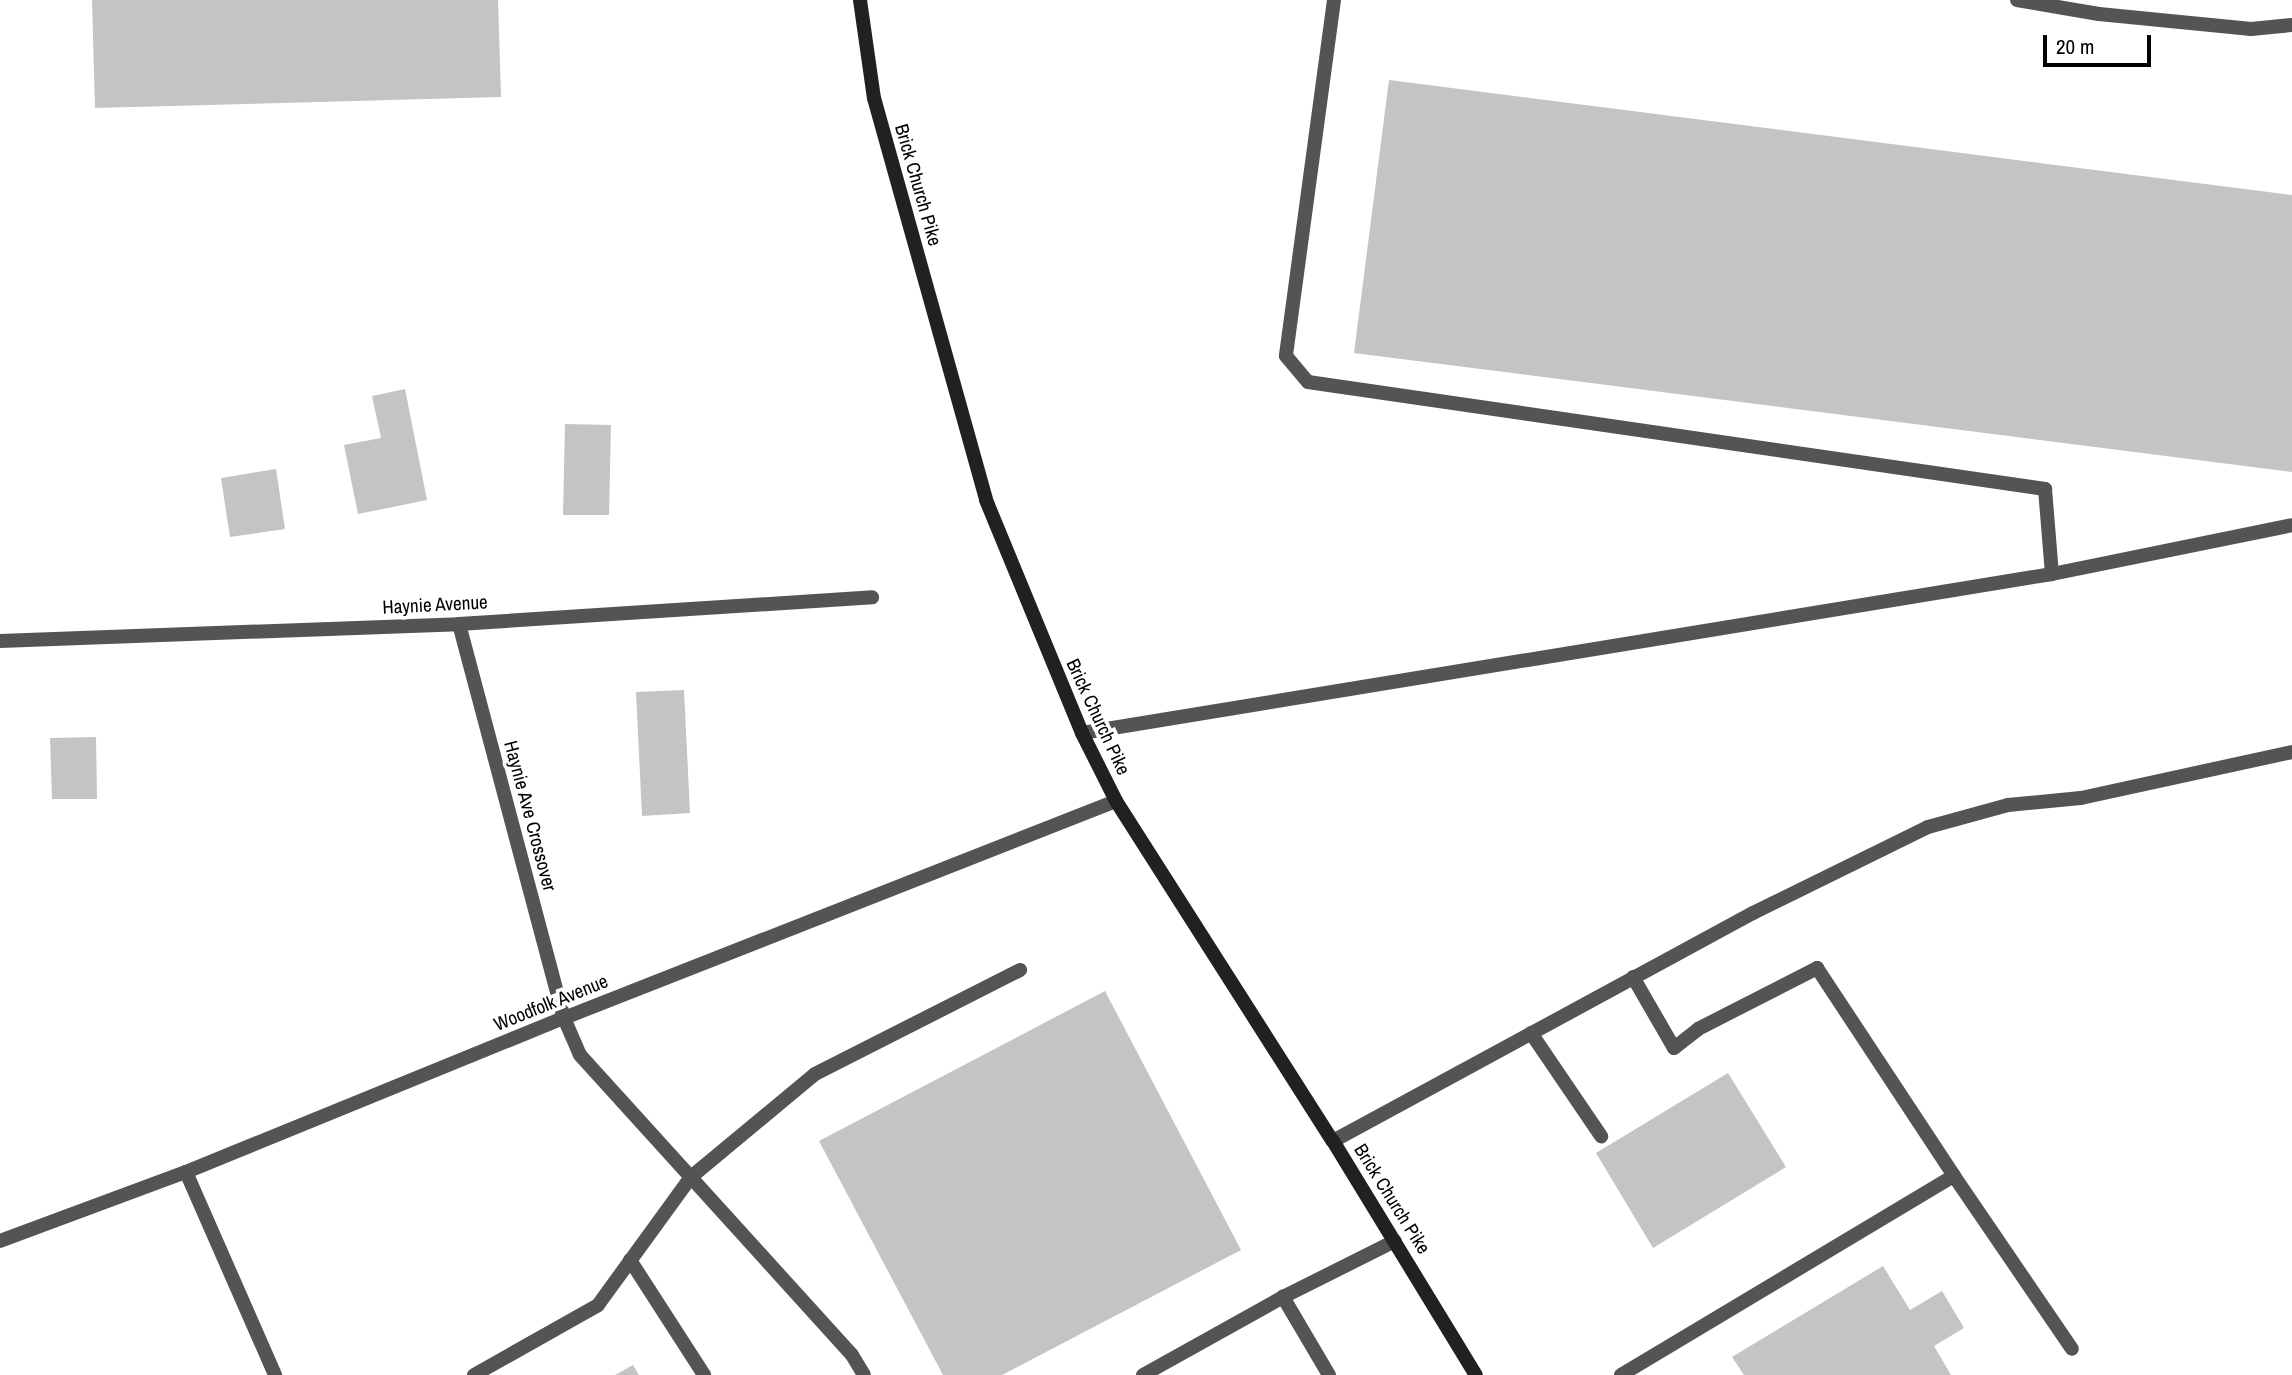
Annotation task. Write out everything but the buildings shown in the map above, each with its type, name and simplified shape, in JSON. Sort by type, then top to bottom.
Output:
[{"type":"main road","name":"Brick Church Pike","points":[[860,0],[874,98],[986,500],[1082,733],[1116,801],[1333,1141],[1476,1375]]},
{"type":"street","points":[[1334,0],[1286,356],[1308,382],[2045,489],[2052,574]]},
{"type":"street","points":[[2017,0],[2099,14],[2251,29],[2292,25]]},
{"type":"street","points":[[1082,733],[2052,574],[2292,525]]},
{"type":"street","name":"Haynie Avenue","points":[[0,641],[459,624],[872,597]]},
{"type":"street","name":"Haynie Ave Crossover","points":[[459,624],[564,1018],[580,1055],[852,1355],[864,1375]]},
{"type":"street","points":[[1333,1141],[1753,913],[1928,827],[2008,805],[2081,798],[2292,752]]},
{"type":"street","name":"Woodfolk Avenue","points":[[0,1241],[186,1172],[564,1018],[1116,801]]},
{"type":"street","points":[[1633,977],[1674,1048],[1698,1029],[1817,968],[2072,1349]]},
{"type":"street","points":[[474,1375],[597,1305],[691,1177],[815,1074],[1020,970]]},
{"type":"street","points":[[1531,1033],[1601,1136]]},
{"type":"street","points":[[186,1172],[275,1375]]},
{"type":"street","points":[[1621,1375],[1954,1176]]},
{"type":"street","points":[[1143,1375],[1283,1297],[1395,1241]]},
{"type":"street","points":[[630,1260],[704,1375]]},
{"type":"street","points":[[1283,1297],[1329,1375]]}]
